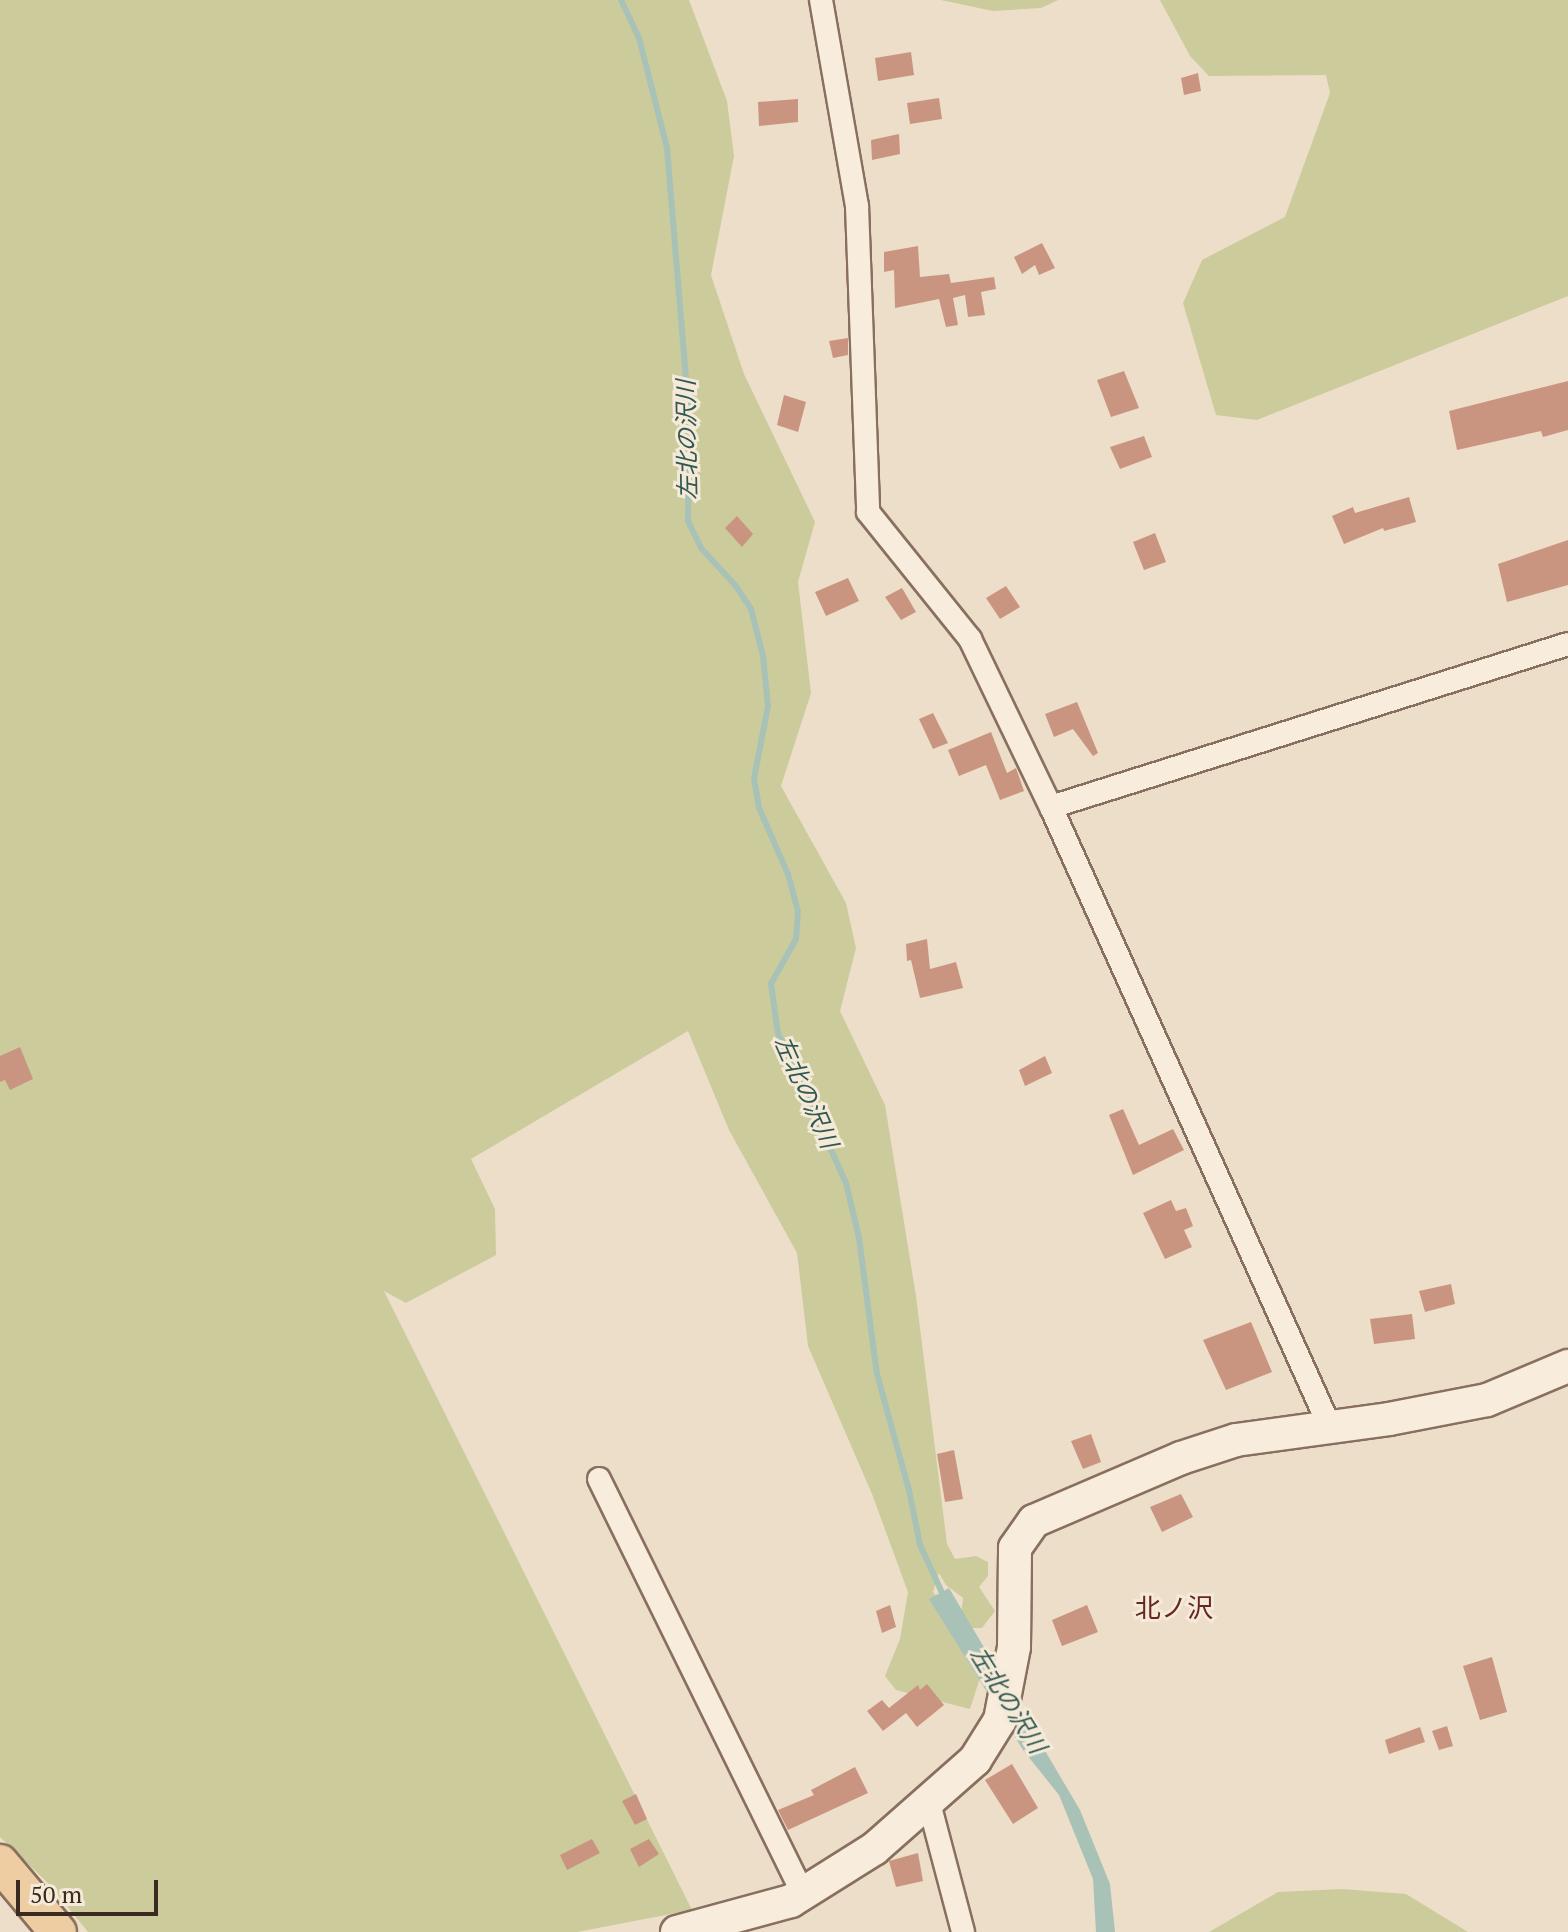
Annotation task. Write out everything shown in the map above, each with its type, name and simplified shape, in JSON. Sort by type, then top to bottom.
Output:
[{"type":"main road","points":[[0,1863],[58,1932]]},
{"type":"street","points":[[821,0],[857,206],[868,512],[970,639],[1051,807],[1329,1425]]},
{"type":"street","points":[[1051,807],[1568,644]]},
{"type":"street","points":[[677,1932],[727,1922],[791,1901],[874,1849],[975,1760],[1001,1714],[1014,1647],[1015,1548],[1034,1521],[1181,1458],[1236,1440],[1389,1419],[1487,1400],[1568,1366]]},
{"type":"street","points":[[599,1479],[803,1893]]},
{"type":"street","points":[[929,1803],[963,1932]]},
{"type":"green space","points":[[0,0],[689,0],[727,101],[734,156],[711,275],[744,374],[815,522],[798,582],[811,693],[781,786],[846,903],[856,948],[840,1011],[885,1105],[916,1296],[947,1544],[955,1559],[976,1556],[988,1562],[988,1576],[979,1587],[995,1611],[982,1628],[966,1628],[961,1616],[963,1598],[946,1585],[939,1573],[933,1592],[986,1659],[970,1709],[896,1690],[885,1676],[900,1639],[908,1592],[872,1494],[808,1346],[797,1253],[729,1130],[688,1031],[471,1159],[495,1209],[496,1255],[406,1303],[384,1291],[692,1910],[577,1932],[88,1932],[49,1884],[0,1837]]},
{"type":"green space","points":[[941,0],[1058,0],[1041,8],[993,11]]},
{"type":"green space","points":[[1160,0],[1568,0],[1568,296],[1257,420],[1216,415],[1183,303],[1202,260],[1285,217],[1330,93],[1326,75],[1209,76],[1190,56]]},
{"type":"green space","points":[[1342,1889],[1406,1894],[1468,1932],[1209,1932],[1278,1892]]},
{"type":"water","points":[[949,1588],[1080,1810],[1110,1884],[1115,1932],[1096,1932],[1093,1879],[1059,1795],[1023,1750],[929,1599]]},
{"type":"building","points":[[911,52],[914,75],[878,81],[875,58]]},
{"type":"building","points":[[1198,73],[1201,91],[1184,95],[1181,78]]},
{"type":"building","points":[[939,98],[942,119],[910,124],[907,103]]},
{"type":"building","points":[[798,99],[798,122],[759,126],[758,102]]},
{"type":"building","points":[[899,134],[900,154],[872,160],[871,140]]},
{"type":"building","points":[[1042,243],[1055,268],[1039,275],[1035,265],[1022,274],[1014,257]]},
{"type":"building","points":[[918,246],[920,277],[949,274],[951,283],[994,277],[996,289],[981,292],[985,315],[968,317],[965,295],[953,298],[958,325],[946,327],[939,299],[895,308],[894,270],[884,272],[884,252]]},
{"type":"building","points":[[848,338],[848,355],[833,358],[829,341]]},
{"type":"building","points":[[1124,371],[1139,408],[1111,417],[1097,380]]},
{"type":"building","points":[[1568,381],[1568,430],[1543,437],[1541,431],[1457,450],[1449,411]]},
{"type":"building","points":[[784,395],[806,402],[798,432],[777,425]]},
{"type":"building","points":[[1144,436],[1152,457],[1120,469],[1110,447]]},
{"type":"building","points":[[1409,497],[1416,522],[1384,531],[1383,528],[1344,544],[1332,516],[1353,507],[1355,513]]},
{"type":"building","points":[[737,516],[753,534],[742,547],[725,528]]},
{"type":"building","points":[[1155,533],[1166,562],[1144,570],[1133,542]]},
{"type":"building","points":[[1568,540],[1568,585],[1507,602],[1498,564]]},
{"type":"building","points":[[848,578],[859,601],[826,616],[815,592]]},
{"type":"building","points":[[1006,586],[1020,607],[1000,619],[986,598]]},
{"type":"building","points":[[902,588],[916,612],[901,620],[885,597]]},
{"type":"building","points":[[1077,702],[1098,753],[1093,756],[1073,729],[1054,737],[1045,714]]},
{"type":"building","points":[[933,713],[948,743],[933,749],[919,719]]},
{"type":"building","points":[[991,732],[1007,773],[1016,768],[1024,791],[1000,800],[986,765],[959,776],[948,750]]},
{"type":"building","points":[[927,939],[930,969],[956,962],[963,988],[920,998],[911,960],[907,961],[906,944]]},
{"type":"building","points":[[20,1047],[33,1079],[10,1090],[5,1080],[0,1082],[0,1056]]},
{"type":"building","points":[[1045,1056],[1052,1073],[1025,1086],[1019,1070]]},
{"type":"building","points":[[1123,1109],[1139,1145],[1173,1129],[1184,1150],[1133,1175],[1109,1115]]},
{"type":"building","points":[[1171,1200],[1176,1211],[1186,1208],[1193,1226],[1184,1230],[1192,1247],[1165,1259],[1143,1213]]},
{"type":"building","points":[[1451,1284],[1455,1304],[1425,1312],[1419,1291]]},
{"type":"building","points":[[1412,1314],[1415,1339],[1374,1344],[1370,1319]]},
{"type":"building","points":[[1251,1322],[1272,1372],[1226,1390],[1203,1340]]},
{"type":"building","points":[[1091,1434],[1101,1462],[1083,1469],[1071,1441]]},
{"type":"building","points":[[954,1450],[963,1499],[945,1502],[937,1454]]},
{"type":"building","points":[[1181,1494],[1193,1517],[1162,1532],[1150,1507]]},
{"type":"building","points":[[890,1605],[896,1627],[882,1633],[876,1611]]},
{"type":"building","points":[[1087,1605],[1098,1632],[1062,1646],[1052,1620]]},
{"type":"building","points":[[1492,1657],[1507,1712],[1480,1720],[1463,1666]]},
{"type":"building","points":[[927,1684],[944,1705],[917,1727],[906,1713],[883,1731],[867,1711],[882,1700],[889,1708],[918,1685],[920,1690]]},
{"type":"building","points":[[1447,1726],[1453,1746],[1439,1750],[1432,1731]]},
{"type":"building","points":[[1420,1727],[1425,1742],[1389,1754],[1385,1740]]},
{"type":"building","points":[[1012,1764],[1038,1808],[1013,1824],[985,1780]]},
{"type":"building","points":[[855,1767],[868,1793],[788,1830],[778,1810],[814,1795],[811,1790]]},
{"type":"building","points":[[636,1794],[647,1819],[635,1825],[622,1801]]},
{"type":"building","points":[[592,1839],[600,1853],[567,1870],[560,1855]]},
{"type":"building","points":[[649,1839],[659,1854],[639,1867],[630,1849]]},
{"type":"building","points":[[918,1853],[923,1881],[896,1887],[889,1861]]},
{"type":"waterway","name":"左北の沢川","points":[[621,0],[639,38],[667,148],[689,413],[688,521],[701,548],[735,585],[751,609],[763,656],[768,706],[754,779],[759,808],[788,874],[798,911],[796,939],[771,984],[778,1033],[846,1183],[859,1238],[877,1374],[909,1490],[920,1545],[944,1597]]},
{"type":"district","name":"北ノ沢","points":[[1174,1608]]}]
